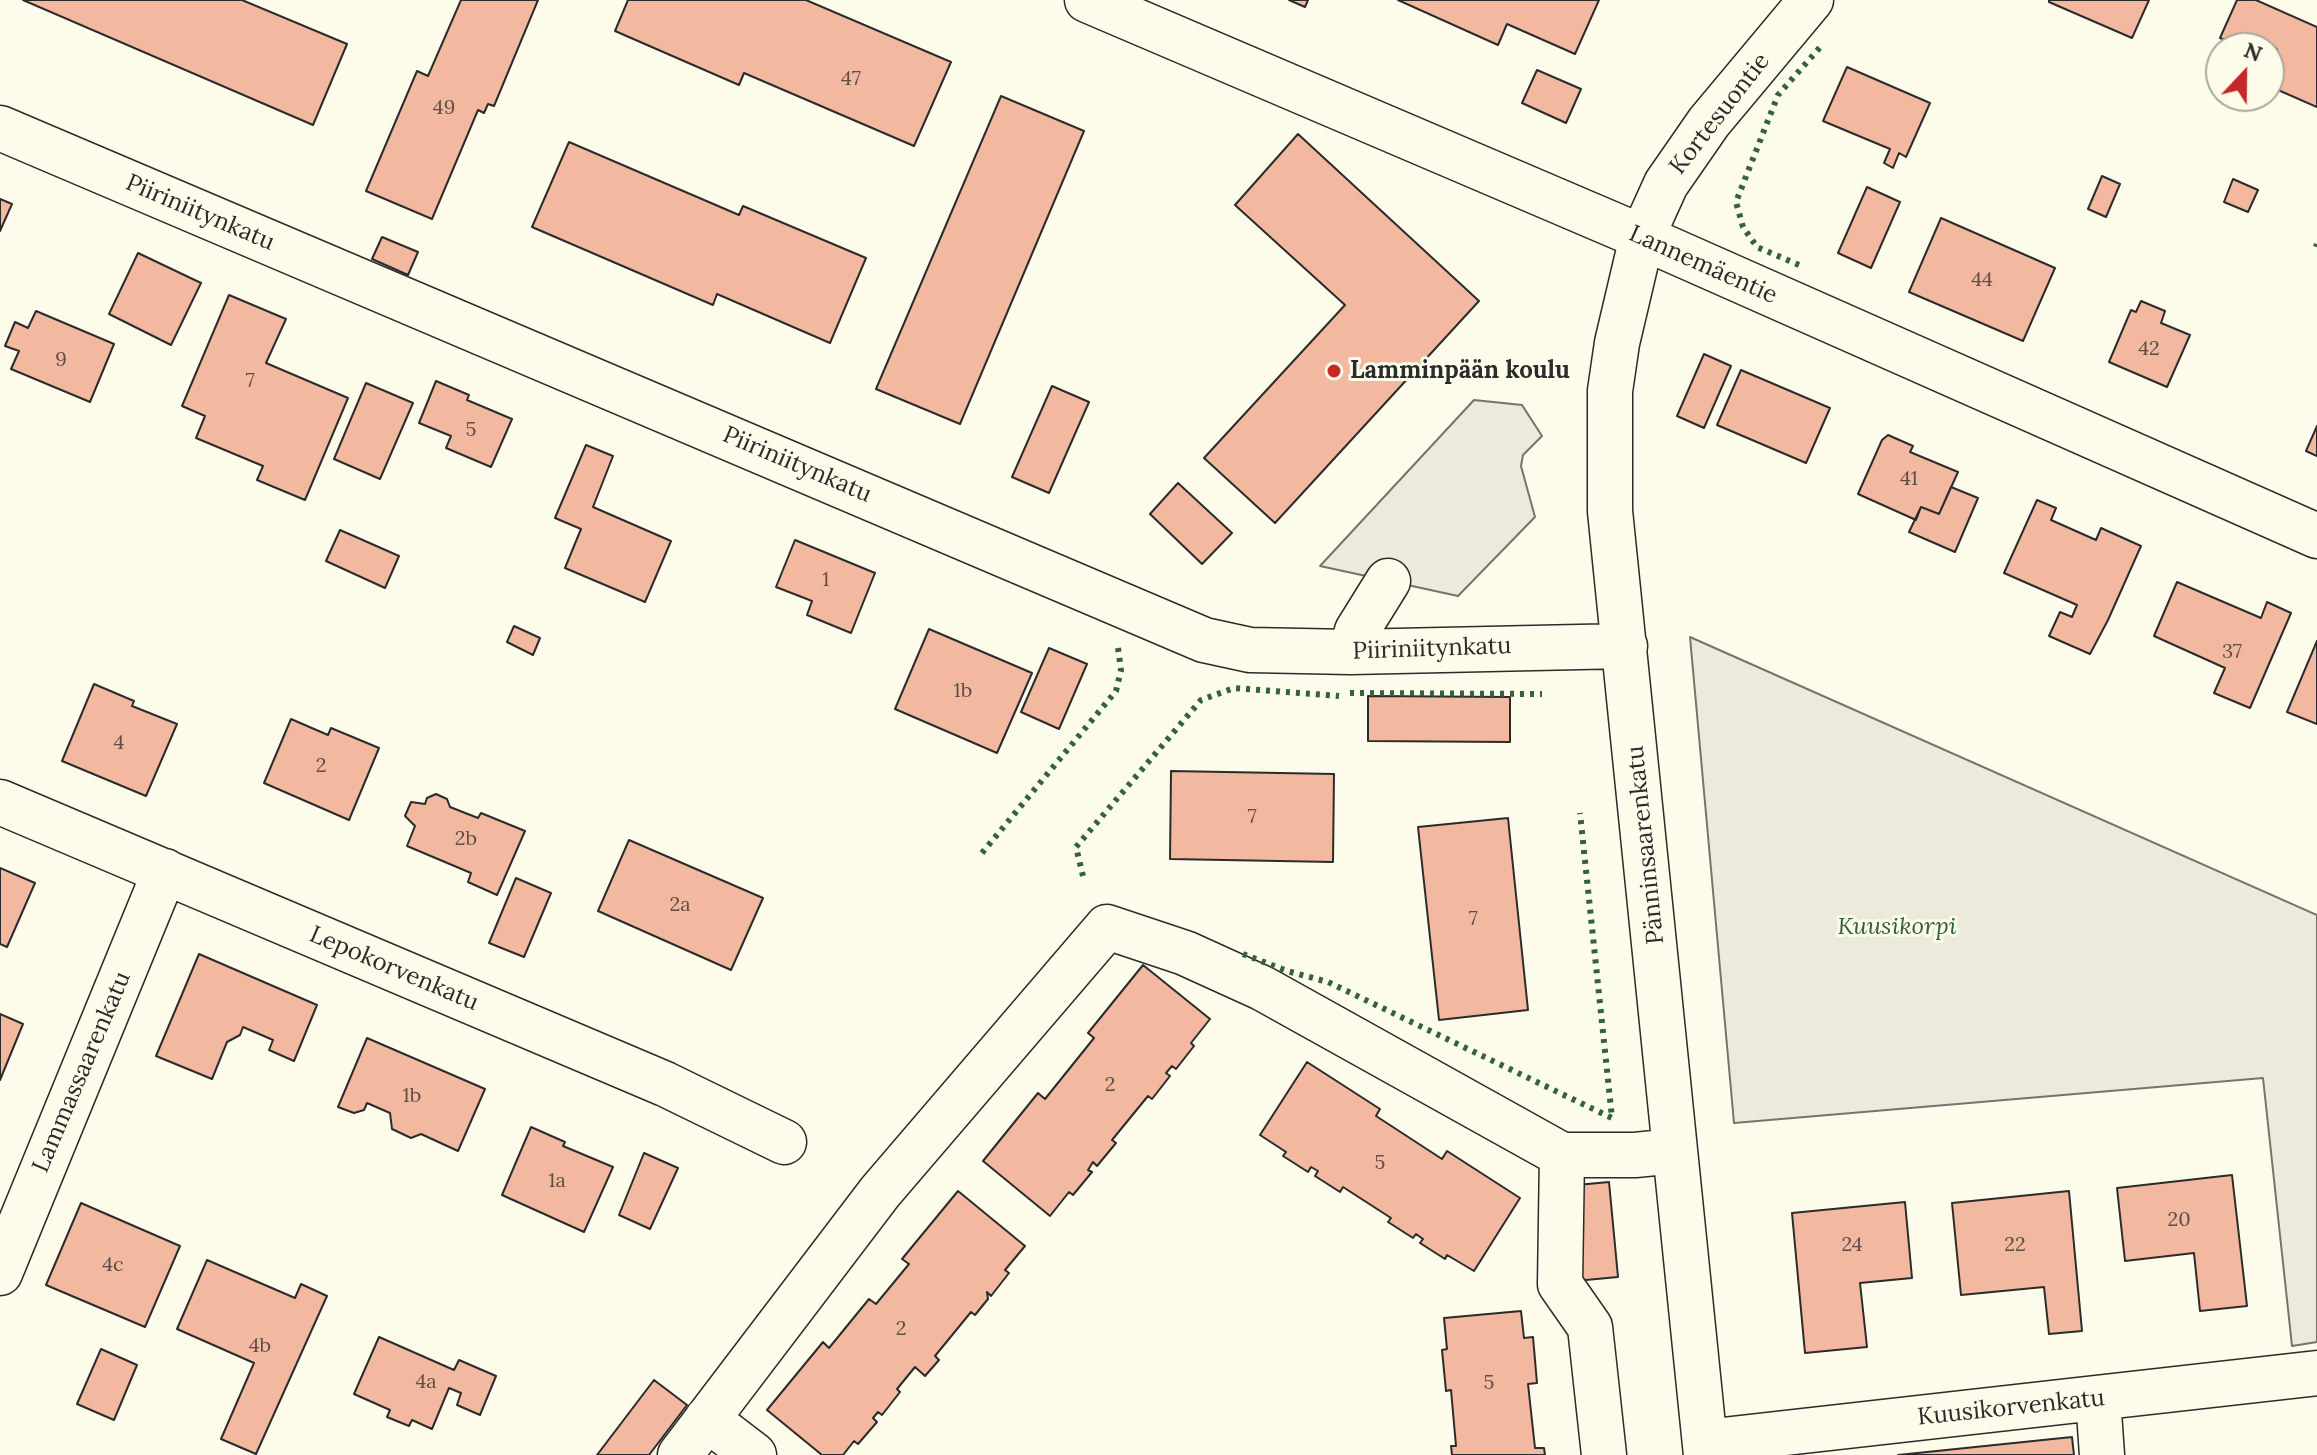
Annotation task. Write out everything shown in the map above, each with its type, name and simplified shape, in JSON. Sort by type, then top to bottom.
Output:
[{"type":"street","name":"Lannemäentie","points":[[1087,0],[1642,237],[2317,536]]},
{"type":"street","name":"Kortesuontie","points":[[1642,237],[1666,184],[1705,129],[1811,0]]},
{"type":"street","name":"Piiriniitynkatu","points":[[0,128],[1204,640],[1250,650],[1351,652],[1625,646]]},
{"type":"street","name":"Pänninsaarenkatu","points":[[1642,237],[1617,343],[1610,391],[1610,511],[1706,1449]]},
{"type":"street","points":[[1351,652],[1357,631],[1388,581]]},
{"type":"street","name":"Lepokorvenkatu","points":[[0,802],[665,1084],[784,1142]]},
{"type":"street","name":"Lammassaarenkatu","points":[[0,1273],[165,871]]},
{"type":"street","points":[[680,1455],[880,1192],[1107,927],[1185,953],[1262,988],[1562,1155],[1635,1155],[1675,1151]]},
{"type":"street","points":[[1562,1155],[1560,1284],[1590,1327],[1604,1455]]},
{"type":"street","name":"Kuusikorvenkatu","points":[[1706,1449],[2317,1373]]},
{"type":"street","points":[[2098,1398],[2102,1455]]},
{"type":"street","points":[[707,1419],[754,1455]]},
{"type":"green space","name":"Kuusikorpi","points":[[1690,637],[2317,915],[2317,1342],[2292,1346],[2263,1078],[1734,1123]]},
{"type":"shaded area","points":[[1474,400],[1522,405],[1542,436],[1523,455],[1521,466],[1535,517],[1458,596],[1320,566]]},
{"type":"building","points":[[23,0],[242,0],[347,44],[313,125]]},
{"type":"building","points":[[461,0],[538,0],[494,106],[488,104],[484,113],[478,110],[432,219],[366,191],[417,71],[428,76]]},
{"type":"building","points":[[628,0],[806,0],[951,62],[914,146],[744,73],[739,85],[615,31]]},
{"type":"building","points":[[1289,0],[1308,0],[1305,7]]},
{"type":"building","points":[[1398,0],[1599,0],[1575,54],[1507,24],[1498,45]]},
{"type":"building","points":[[2049,0],[2149,0],[2132,38]]},
{"type":"building","points":[[2237,0],[2256,0],[2317,27],[2317,107],[2285,93],[2285,32],[2223,32]]},
{"type":"building","points":[[1847,67],[1930,103],[1906,157],[1899,153],[1893,168],[1884,163],[1890,149],[1823,121]]},
{"type":"building","points":[[1537,70],[1581,89],[1566,123],[1522,103]]},
{"type":"building","points":[[1001,96],[1084,131],[960,424],[876,389]]},
{"type":"building","points":[[1298,134],[1479,301],[1275,523],[1204,458],[1345,305],[1235,205]]},
{"type":"building","points":[[569,142],[739,215],[743,206],[866,258],[830,343],[717,294],[713,305],[532,227]]},
{"type":"building","points":[[2102,176],[2120,184],[2106,217],[2088,209]]},
{"type":"building","points":[[2233,179],[2258,190],[2248,212],[2224,202]]},
{"type":"building","points":[[1867,187],[1900,202],[1871,268],[1838,253]]},
{"type":"building","points":[[0,199],[12,204],[0,231]]},
{"type":"building","points":[[1941,218],[2055,268],[2023,341],[1909,292]]},
{"type":"building","points":[[382,237],[418,252],[408,275],[372,259]]},
{"type":"building","points":[[138,253],[201,283],[171,345],[109,314]]},
{"type":"building","points":[[229,295],[286,319],[266,363],[348,398],[305,500],[257,480],[263,466],[196,438],[205,416],[182,406]]},
{"type":"building","points":[[2141,301],[2165,311],[2161,323],[2190,335],[2167,387],[2109,362],[2131,310],[2136,312]]},
{"type":"building","points":[[36,311],[114,344],[90,402],[11,369],[19,351],[5,346],[15,322],[28,328]]},
{"type":"building","points":[[1704,354],[1731,366],[1704,428],[1677,416]]},
{"type":"building","points":[[1741,370],[1830,408],[1806,463],[1717,425]]},
{"type":"building","points":[[436,381],[469,395],[467,400],[512,419],[491,467],[446,448],[451,436],[419,423]]},
{"type":"building","points":[[366,383],[413,403],[380,479],[334,459]]},
{"type":"building","points":[[1052,386],[1089,402],[1049,493],[1012,477]]},
{"type":"building","points":[[2317,426],[2317,456],[2306,451]]},
{"type":"building","points":[[1888,435],[1913,446],[1910,452],[1958,472],[1939,514],[1921,507],[1916,520],[1858,494],[1882,440]]},
{"type":"building","points":[[586,445],[613,456],[593,507],[671,541],[645,602],[565,568],[581,529],[555,518]]},
{"type":"building","points":[[1178,483],[1232,533],[1202,564],[1150,514]]},
{"type":"building","points":[[1951,487],[1978,498],[1955,552],[1909,532],[1921,507],[1939,514]]},
{"type":"building","points":[[2037,500],[2056,508],[2051,520],[2096,540],[2101,528],[2141,546],[2090,654],[2049,636],[2060,612],[2072,617],[2077,605],[2004,573]]},
{"type":"building","points":[[340,530],[399,556],[385,588],[326,561]]},
{"type":"building","points":[[795,540],[875,573],[851,633],[807,615],[812,601],[776,587]]},
{"type":"building","points":[[2177,582],[2261,618],[2267,602],[2291,613],[2250,708],[2214,693],[2225,668],[2154,636]]},
{"type":"building","points":[[514,626],[540,638],[533,655],[507,642]]},
{"type":"building","points":[[929,629],[1032,673],[997,753],[895,709]]},
{"type":"building","points":[[2317,641],[2317,724],[2287,712]]},
{"type":"building","points":[[1049,648],[1087,664],[1059,729],[1021,712]]},
{"type":"building","points":[[94,684],[134,701],[132,706],[177,724],[146,796],[62,761]]},
{"type":"building","points":[[1368,696],[1510,697],[1510,742],[1368,741]]},
{"type":"building","points":[[291,719],[328,735],[331,728],[379,748],[349,820],[264,783]]},
{"type":"building","points":[[1171,771],[1334,774],[1333,862],[1170,859]]},
{"type":"building","points":[[436,794],[447,799],[450,807],[478,818],[481,813],[525,831],[497,895],[468,882],[471,873],[407,846],[415,826],[405,816],[411,802],[425,804],[427,798]]},
{"type":"building","points":[[1508,818],[1528,1010],[1439,1020],[1418,827]]},
{"type":"building","points":[[629,840],[763,898],[731,970],[598,911]]},
{"type":"building","points":[[0,868],[35,883],[7,947],[0,944]]},
{"type":"building","points":[[516,878],[551,893],[524,957],[489,943]]},
{"type":"building","points":[[199,954],[317,1005],[294,1061],[269,1050],[273,1040],[243,1027],[240,1035],[227,1042],[212,1079],[156,1056]]},
{"type":"building","points":[[1143,965],[1210,1019],[1176,1069],[1172,1066],[1166,1073],[1170,1076],[1152,1099],[1148,1096],[1112,1140],[1116,1143],[1097,1166],[1093,1162],[1088,1170],[1092,1172],[1073,1195],[1069,1192],[1050,1216],[983,1161],[1038,1093],[1045,1099],[1094,1038],[1088,1033]]},
{"type":"building","points":[[0,1014],[23,1024],[0,1080]]},
{"type":"building","points":[[367,1038],[485,1089],[458,1151],[421,1134],[411,1138],[392,1129],[390,1113],[367,1103],[364,1110],[354,1113],[338,1107]]},
{"type":"building","points":[[1307,1062],[1380,1109],[1376,1116],[1442,1159],[1447,1151],[1520,1198],[1474,1271],[1447,1255],[1445,1259],[1420,1243],[1423,1239],[1416,1234],[1413,1238],[1388,1222],[1391,1218],[1343,1187],[1340,1192],[1315,1176],[1318,1171],[1311,1167],[1308,1172],[1283,1156],[1286,1152],[1260,1135]]},
{"type":"building","points":[[531,1127],[565,1142],[563,1146],[613,1167],[584,1232],[502,1195]]},
{"type":"building","points":[[644,1153],[678,1168],[650,1229],[619,1215]]},
{"type":"building","points":[[2232,1175],[2247,1306],[2200,1311],[2194,1253],[2125,1261],[2117,1188]]},
{"type":"building","points":[[1609,1182],[1618,1277],[1575,1281],[1566,1186]]},
{"type":"building","points":[[958,1191],[1025,1246],[1005,1270],[1009,1273],[991,1296],[987,1292],[988,1299],[975,1315],[971,1312],[935,1356],[939,1360],[925,1376],[915,1367],[882,1415],[878,1412],[873,1418],[877,1422],[858,1444],[854,1441],[843,1455],[822,1455],[767,1410],[823,1342],[829,1348],[869,1299],[876,1304],[909,1264],[902,1259]]},
{"type":"building","points":[[2069,1191],[2082,1331],[2049,1334],[2044,1287],[1961,1295],[1952,1203]]},
{"type":"building","points":[[1905,1202],[1912,1278],[1860,1283],[1867,1347],[1805,1353],[1792,1213]]},
{"type":"building","points":[[81,1203],[180,1246],[145,1327],[46,1285]]},
{"type":"building","points":[[207,1260],[295,1298],[301,1284],[327,1296],[256,1454],[221,1439],[254,1363],[177,1329]]},
{"type":"building","points":[[1521,1311],[1524,1338],[1533,1337],[1537,1383],[1528,1384],[1535,1448],[1544,1448],[1545,1455],[1452,1455],[1451,1446],[1456,1446],[1451,1390],[1446,1391],[1442,1350],[1447,1349],[1444,1318]]},
{"type":"building","points":[[379,1337],[454,1370],[459,1360],[496,1376],[480,1415],[457,1405],[461,1393],[449,1388],[432,1429],[412,1420],[409,1426],[387,1417],[390,1410],[354,1394]]},
{"type":"building","points":[[101,1349],[137,1365],[114,1420],[77,1404]]},
{"type":"building","points":[[654,1380],[687,1405],[649,1455],[597,1455]]},
{"type":"building","points":[[2072,1437],[2074,1455],[1898,1455]]},
{"type":"hedge","points":[[1799,265],[1757,247],[1743,227],[1736,202],[1778,95],[1822,45]]},
{"type":"hedge","points":[[982,853],[1116,691],[1121,670],[1118,648]]},
{"type":"hedge","points":[[1083,876],[1076,847],[1201,700],[1234,688],[1339,696]]},
{"type":"hedge","points":[[1350,693],[1542,694]]},
{"type":"hedge","points":[[1243,954],[1328,982],[1612,1118],[1580,813]]},
{"type":"place","name":"Lamminpään koulu","points":[[1334,371]]}]
